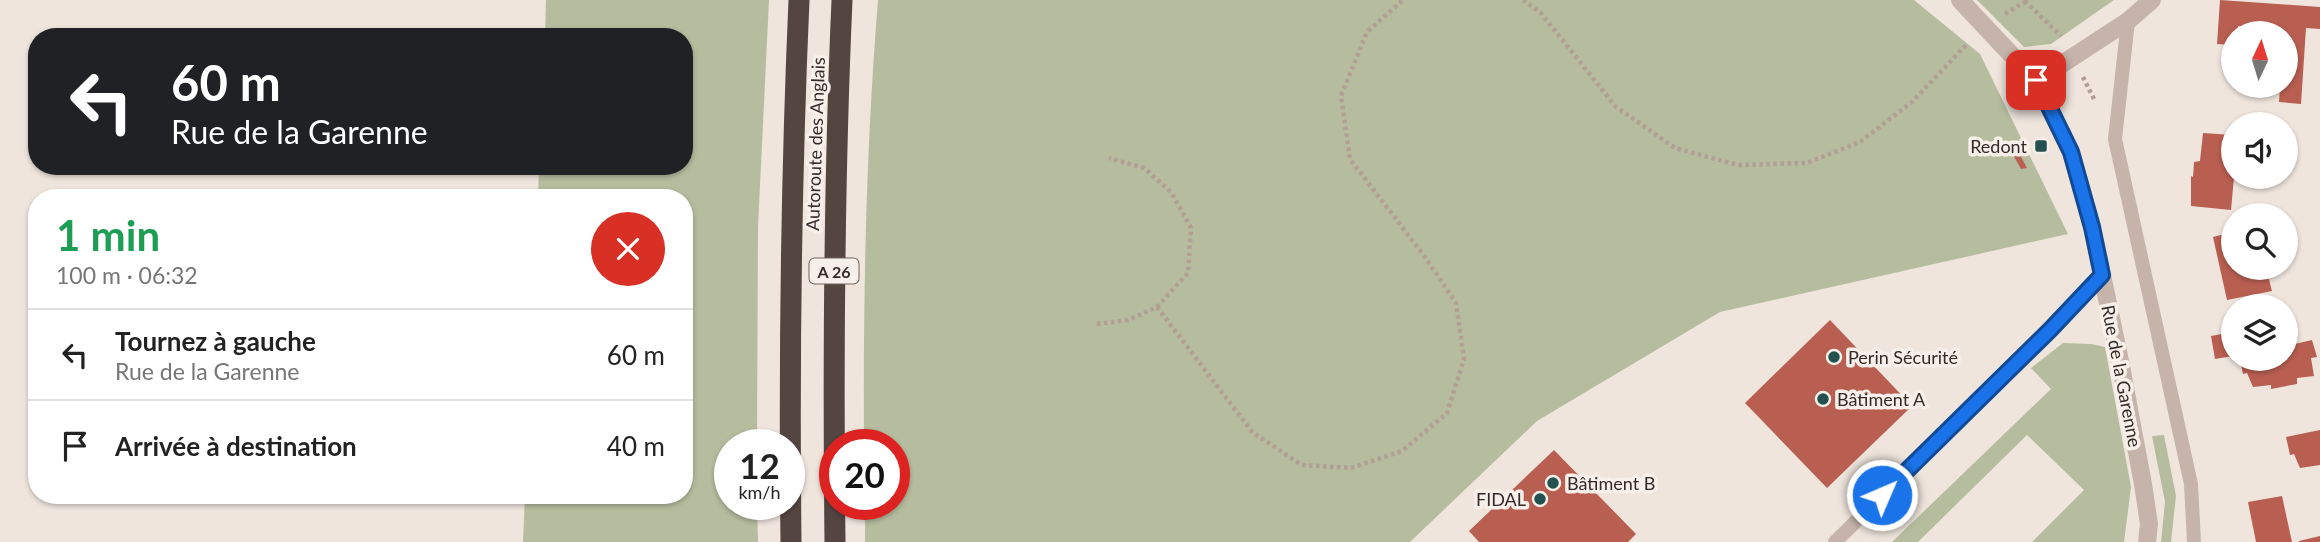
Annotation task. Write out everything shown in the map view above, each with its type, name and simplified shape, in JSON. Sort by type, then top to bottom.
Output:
[{"type":"highway","name":"Autoroute des Anglais","points":[[791,542],[789,347],[792,154],[799,0]]},
{"type":"highway","name":"Autoroute des Anglais","points":[[835,542],[833,327],[836,135],[842,0]]},
{"type":"street","name":"Rue de la Garenne","points":[[1961,0],[2036,80],[2071,152],[2092,227],[2143,484],[2149,524],[2147,542]]},
{"type":"street","points":[[2036,80],[2128,21],[2152,0]]},
{"type":"lane","points":[[2128,21],[2115,139],[2192,484],[2193,542]]},
{"type":"lane","points":[[1835,542],[2041,339],[2102,275]]},
{"type":"path","points":[[1157,307],[1253,433],[1302,465],[1351,468],[1402,452],[1447,413],[1464,359],[1456,303],[1425,257],[1350,159],[1341,96],[1367,32],[1403,0]]},
{"type":"path","points":[[1523,0],[1541,13],[1615,106],[1675,148],[1738,165],[1807,163],[1860,142],[1912,102],[1985,26],[2028,0]]},
{"type":"path","points":[[1097,324],[1128,320],[1157,307],[1188,273],[1191,228],[1171,192],[1144,168],[1108,158]]},
{"type":"green space","points":[[546,0],[769,0],[758,227],[757,429],[714,429],[714,520],[757,520],[758,542],[523,542],[525,504],[693,504],[693,189],[538,189],[539,175],[693,175],[693,28],[545,28]]},
{"type":"green space","points":[[878,0],[1914,0],[1980,54],[2068,234],[1720,312],[1537,421],[1410,542],[865,542],[865,520],[910,520],[910,429],[864,429],[866,222]]},
{"type":"green space","points":[[1977,0],[2114,0],[2051,44],[2024,47]]},
{"type":"green space","points":[[2063,343],[2105,347],[2131,487],[2124,542],[2032,542],[2084,490],[2027,435],[1918,542],[1892,542],[2051,389],[2031,368]]},
{"type":"green space","points":[[2164,435],[2176,496],[2171,542],[2161,542],[2165,502],[2152,436]]},
{"type":"building","points":[[2220,0],[2320,7],[2320,29],[2306,28],[2301,104],[2279,102],[2279,98],[2298,98],[2298,21],[2221,21],[2221,44],[2217,44]]},
{"type":"building","points":[[2203,133],[2221,134],[2221,189],[2233,189],[2232,203],[2221,203],[2221,209],[2191,206],[2191,176],[2193,177],[2194,162],[2200,161]]},
{"type":"building","points":[[2013,142],[2027,168],[2021,169],[2008,146]]},
{"type":"building","points":[[2221,235],[2221,273],[2213,237]]},
{"type":"building","points":[[2223,280],[2269,280],[2272,291],[2257,294],[2226,294]]},
{"type":"building","name":"Bâtiment A","points":[[1830,320],[1912,406],[1827,488],[1745,403]]},
{"type":"building","points":[[2221,334],[2221,358],[2215,359],[2211,336]]},
{"type":"building","points":[[2312,340],[2317,357],[2311,358],[2314,376],[2297,378],[2297,384],[2271,389],[2271,385],[2253,387],[2247,373],[2243,374],[2242,371],[2298,371],[2298,343]]},
{"type":"building","points":[[2320,430],[2320,465],[2300,468],[2294,454],[2290,455],[2286,437]]},
{"type":"building","name":"Bâtiment B","points":[[1554,450],[1636,534],[1628,542],[1479,542],[1469,531]]},
{"type":"building","points":[[2282,496],[2292,542],[2256,542],[2248,502]]},
{"type":"building","points":[[2320,536],[2320,542],[2299,542],[2299,541]]},
{"type":"place","name":"Redont","points":[[2041,146]]},
{"type":"place","name":"Perin Sécurité","points":[[1834,357]]},
{"type":"place","name":"Bâtiment A","points":[[1823,399]]},
{"type":"place","name":"Bâtiment B","points":[[1553,483]]},
{"type":"place","name":"FIDAL","points":[[1540,499]]},
{"type":"route","points":[[1882,495],[2050,330],[2102,275],[2071,152],[2036,80]]}]
